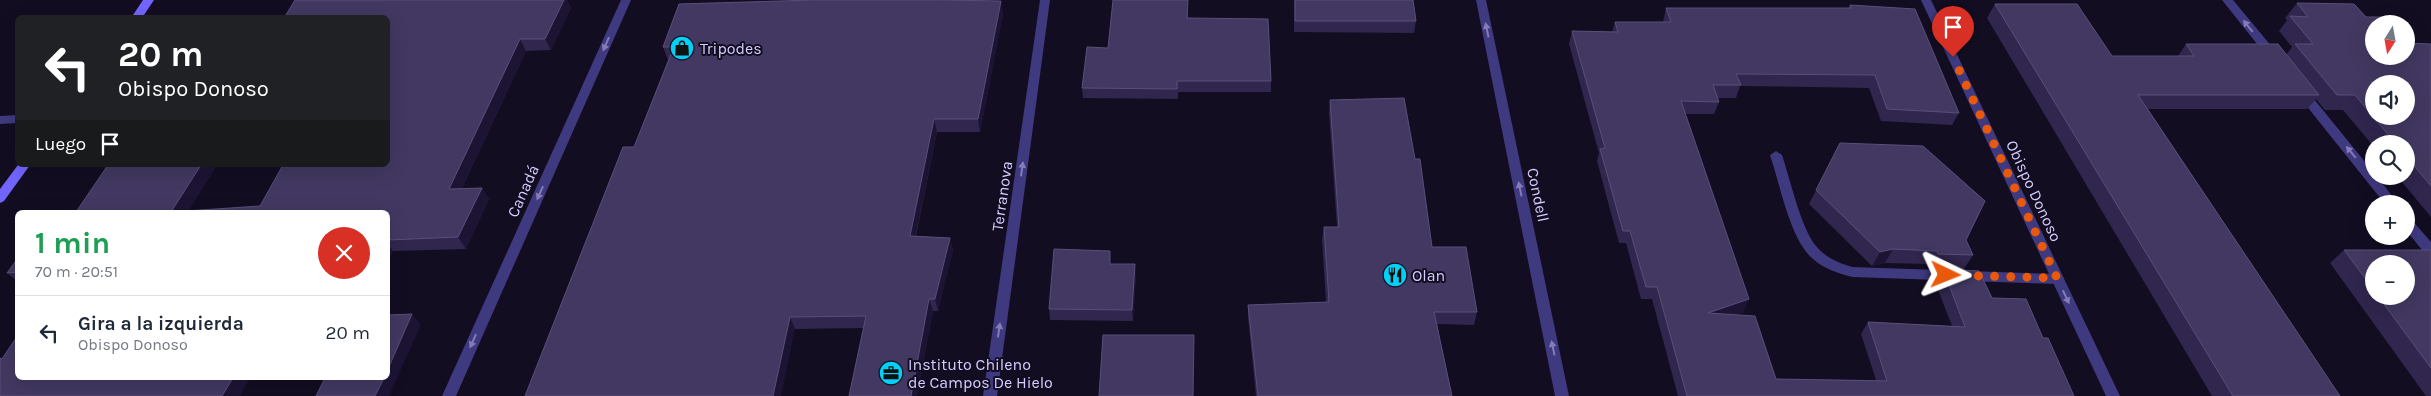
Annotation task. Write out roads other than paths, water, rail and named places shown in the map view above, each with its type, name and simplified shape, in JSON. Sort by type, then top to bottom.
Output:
[{"type":"main road","points":[[138,15],[149,0]]},
{"type":"main road","points":[[0,198],[23,167]]},
{"type":"street","name":"Canadá","points":[[449,396],[626,0]]},
{"type":"street","name":"Terranova","points":[[990,396],[1045,0]]},
{"type":"street","name":"Condell","points":[[1481,0],[1562,396]]},
{"type":"street","name":"Obispo Donoso","points":[[1926,0],[2112,396]]},
{"type":"street","points":[[2227,0],[2282,68]]},
{"type":"street","points":[[2294,83],[2385,195]]},
{"type":"street","points":[[0,120],[15,119]]},
{"type":"street","points":[[1776,154],[1802,239],[1817,256],[1837,268],[1852,272],[2057,278]]},
{"type":"street","points":[[2415,232],[2431,251]]},
{"type":"place","name":"Tripodes","points":[[682,48]]},
{"type":"place","name":"Olan","points":[[1395,275]]},
{"type":"place","name":"Instituto Chileno de Campos De Hielo","points":[[891,373]]}]
